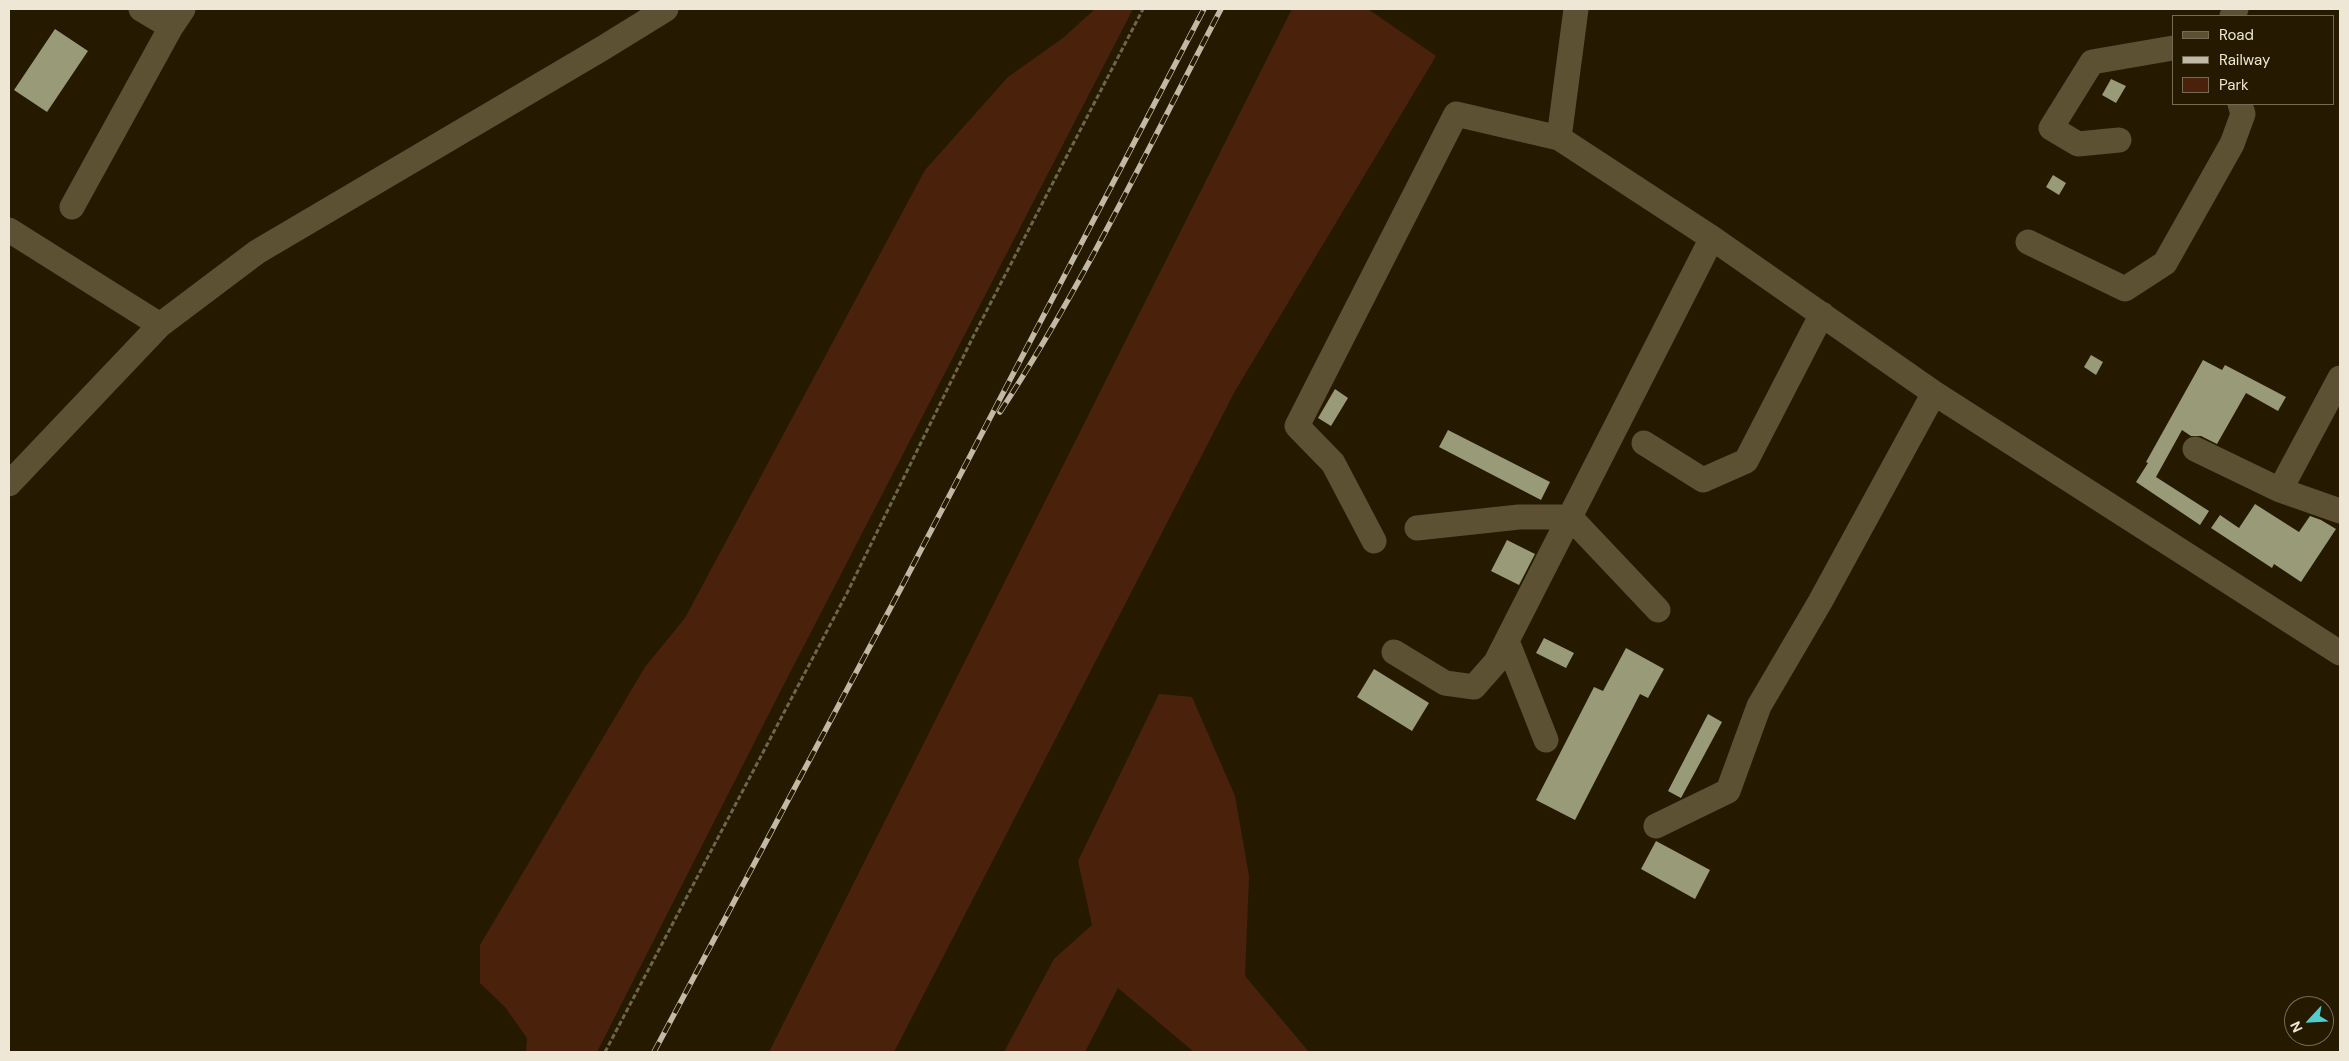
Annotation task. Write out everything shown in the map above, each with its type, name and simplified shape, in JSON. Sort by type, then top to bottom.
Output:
[{"type":"street","points":[[72,207],[177,18],[141,9]]},
{"type":"street","points":[[9,484],[160,325],[258,252],[666,9]]},
{"type":"street","points":[[1559,138],[1576,9]]},
{"type":"street","points":[[2119,140],[2078,144],[2051,128],[2092,62],[2172,48]]},
{"type":"street","points":[[2028,242],[2125,289],[2165,263],[2232,144],[2244,114],[2240,105]]},
{"type":"street","points":[[1374,541],[1333,464],[1297,426],[1456,114],[1559,138],[1712,238],[1934,393],[2340,653]]},
{"type":"street","points":[[9,230],[160,325]]},
{"type":"street","points":[[1394,652],[1445,683],[1474,687],[1496,662],[1712,238]]},
{"type":"street","points":[[1644,443],[1703,480],[1746,461],[1822,314]]},
{"type":"street","points":[[2280,490],[2340,378]]},
{"type":"street","points":[[1656,826],[1728,791],[1759,706],[1820,602],[1934,393]]},
{"type":"street","points":[[2195,449],[2280,490],[2340,511]]},
{"type":"street","points":[[1417,528],[1519,517],[1570,517],[1658,610]]},
{"type":"street","points":[[1507,641],[1546,740]]},
{"type":"path","points":[[605,1052],[847,593],[973,337],[1144,9]]},
{"type":"green space","points":[[1095,9],[1133,9],[780,692],[597,1052],[526,1052],[527,1038],[505,1007],[480,983],[480,945],[645,667],[685,618],[925,170],[1008,77],[1063,38]]},
{"type":"green space","points":[[1292,9],[1368,9],[1436,56],[1235,391],[894,1052],[769,1052]]},
{"type":"green space","points":[[1159,694],[1192,697],[1235,796],[1249,876],[1245,976],[1309,1052],[1194,1052],[1118,988],[1085,1052],[1004,1052],[1054,959],[1092,925],[1078,861]]},
{"type":"building","points":[[55,29],[88,51],[47,112],[14,90]]},
{"type":"building","points":[[2111,79],[2126,86],[2116,103],[2102,95]]},
{"type":"building","points":[[2053,175],[2066,183],[2059,195],[2046,187]]},
{"type":"building","points":[[2091,355],[2103,362],[2096,375],[2084,367]]},
{"type":"building","points":[[2203,360],[2222,370],[2225,365],[2286,397],[2278,411],[2246,393],[2217,444],[2201,436],[2191,436],[2182,430],[2156,477],[2209,511],[2200,525],[2136,482]]},
{"type":"building","points":[[1335,389],[1348,398],[1331,426],[1318,418]]},
{"type":"building","points":[[1448,430],[1550,482],[1541,500],[1439,447]]},
{"type":"building","points":[[2255,504],[2299,532],[2310,516],[2336,529],[2301,582],[2274,564],[2272,568],[2211,528],[2220,515],[2239,528]]},
{"type":"building","points":[[1507,540],[1535,554],[1519,585],[1491,571]]},
{"type":"building","points":[[1544,638],[1574,653],[1566,668],[1536,653]]},
{"type":"building","points":[[1626,648],[1664,669],[1648,698],[1640,694],[1575,820],[1536,800],[1594,687],[1603,691]]},
{"type":"building","points":[[1374,669],[1429,703],[1412,731],[1357,697]]},
{"type":"building","points":[[1708,714],[1722,722],[1681,798],[1668,791]]},
{"type":"building","points":[[1656,841],[1710,870],[1695,899],[1641,869]]},
{"type":"railway","points":[[654,1052],[900,590],[1204,9]]},
{"type":"railway","points":[[1000,412],[1031,363],[1088,264],[1221,9]]}]
